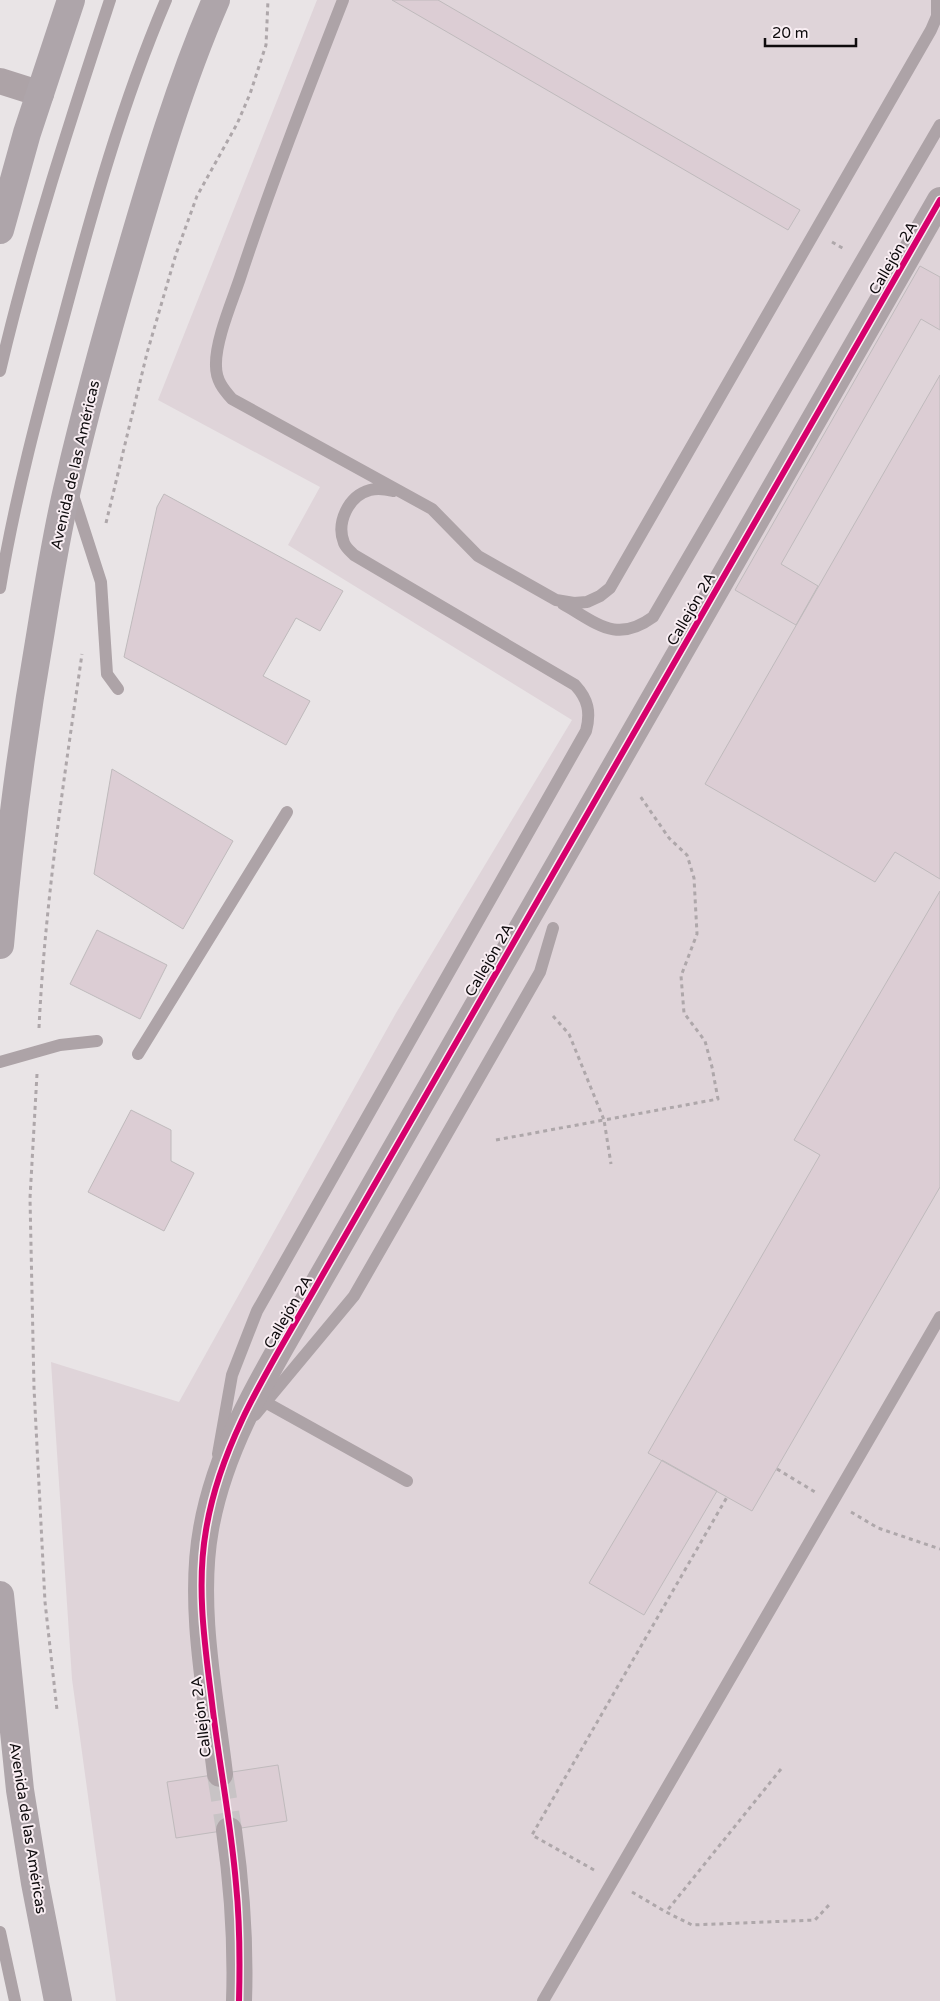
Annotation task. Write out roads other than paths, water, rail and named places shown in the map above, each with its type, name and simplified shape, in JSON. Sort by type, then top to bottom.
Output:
[{"type":"main road","points":[[0,230],[27,133],[71,0]]},
{"type":"main road","name":"Avenida de las Américas","points":[[0,945],[6,878],[25,724],[50,575],[69,482],[107,331],[158,157],[216,0]]},
{"type":"main road","points":[[0,164],[27,133]]},
{"type":"main road","name":"Avenida de las Américas","points":[[0,1595],[20,1790],[35,1883],[58,2001]]},
{"type":"street","points":[[0,81],[41,94]]},
{"type":"street","name":"Callejón 2A","points":[[220,1774],[202,1620],[202,1567],[206,1529],[220,1472],[232,1441],[254,1396],[322,1276],[940,200]]},
{"type":"street","points":[[229,1830],[236,1884],[240,1957],[239,2001]]},
{"type":"lane","points":[[0,371],[8,336],[54,177],[110,0]]},
{"type":"lane","points":[[0,588],[32,435],[94,203],[124,113],[166,0]]},
{"type":"lane","points":[[343,0],[255,233],[228,314],[217,352],[216,366],[218,378],[223,389],[232,399],[432,509],[478,556],[604,627],[617,630],[630,630],[641,626],[653,617],[940,125]]},
{"type":"lane","points":[[556,600],[574,603],[587,602],[600,596],[610,588],[922,47],[937,16],[937,0]]},
{"type":"lane","points":[[922,47],[940,33]]},
{"type":"lane","points":[[69,482],[101,582],[107,674],[118,689]]},
{"type":"lane","points":[[206,1529],[232,1375],[257,1311],[581,740],[590,719],[583,694],[575,685],[354,556],[345,544],[342,531],[342,518],[350,504],[358,496],[369,490],[382,489],[400,492]]},
{"type":"lane","points":[[138,1054],[287,812]]},
{"type":"lane","points":[[232,1441],[354,1296],[540,972],[553,928]]},
{"type":"lane","points":[[0,1062],[60,1045],[98,1041]]},
{"type":"lane","points":[[542,2001],[940,1318]]},
{"type":"lane","points":[[265,1402],[407,1481]]},
{"type":"lane","points":[[0,1932],[15,2001]]},
{"type":"tunnel","points":[[220,1774],[229,1830]]}]
